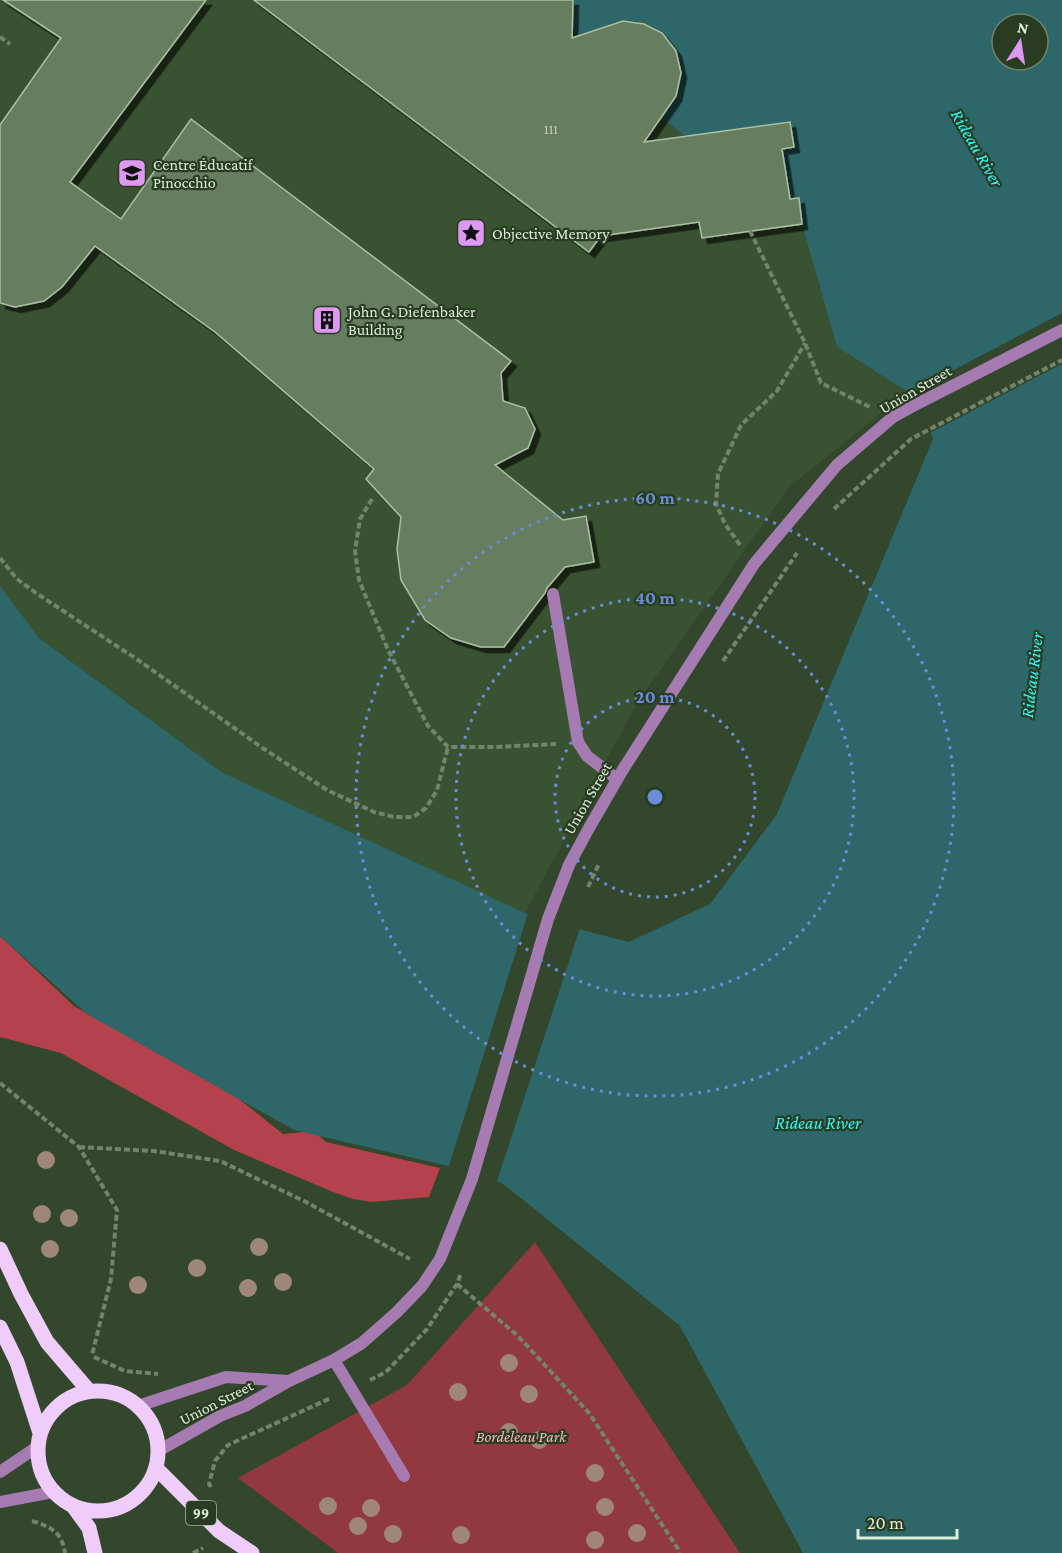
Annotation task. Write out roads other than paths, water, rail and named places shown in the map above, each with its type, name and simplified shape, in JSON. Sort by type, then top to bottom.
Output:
[{"type":"main road","points":[[0,1249],[47,1342],[89,1391]]},
{"type":"main road","points":[[0,1327],[16,1362],[39,1440]]},
{"type":"main road","points":[[89,1391],[102,1391],[121,1396],[138,1406],[149,1419],[156,1434],[158,1451],[156,1468],[141,1494],[116,1509],[101,1512],[74,1506],[53,1492],[41,1471],[38,1459],[39,1440],[45,1421],[54,1410],[64,1401],[89,1391]]},
{"type":"main road","name":"99","points":[[156,1468],[219,1531],[252,1553]]},
{"type":"main road","points":[[74,1506],[88,1528],[95,1553]]},
{"type":"street","name":"Union Street","points":[[158,1451],[220,1416],[245,1406],[289,1381],[334,1360],[362,1343],[422,1286],[440,1259],[472,1179],[548,919],[569,865],[617,779],[754,564],[837,465],[893,417],[1062,330]]},
{"type":"street","points":[[553,594],[578,742],[587,756],[617,779]]},
{"type":"street","points":[[334,1360],[404,1476]]},
{"type":"street","name":"Union Street","points":[[138,1406],[226,1377],[289,1381]]},
{"type":"street","points":[[0,1473],[39,1440]]},
{"type":"street","points":[[0,1502],[53,1492]]},
{"type":"water","name":"Rideau River","points":[[573,0],[1062,0],[1062,1553],[803,1553],[680,1326],[502,1183],[448,1166],[294,1130],[87,1014],[0,936],[0,586],[39,638],[223,773],[525,913],[547,921],[629,942],[710,904],[777,814],[933,439],[908,392],[837,347],[802,224],[799,198],[790,199],[782,149],[794,147],[790,122],[685,136],[661,117],[674,98],[681,75],[677,54],[663,36],[644,24],[623,21],[599,31],[586,41],[564,24]]},
{"type":"place","name":"Centre Éducatif Pinocchio","points":[[132,173]]},
{"type":"place","name":"Objective Memory","points":[[471,233]]},
{"type":"place","name":"John G. Diefenbaker Building","points":[[327,320]]},
{"type":"park label","name":"Bordeleau Park","points":[[521,1436]]}]
